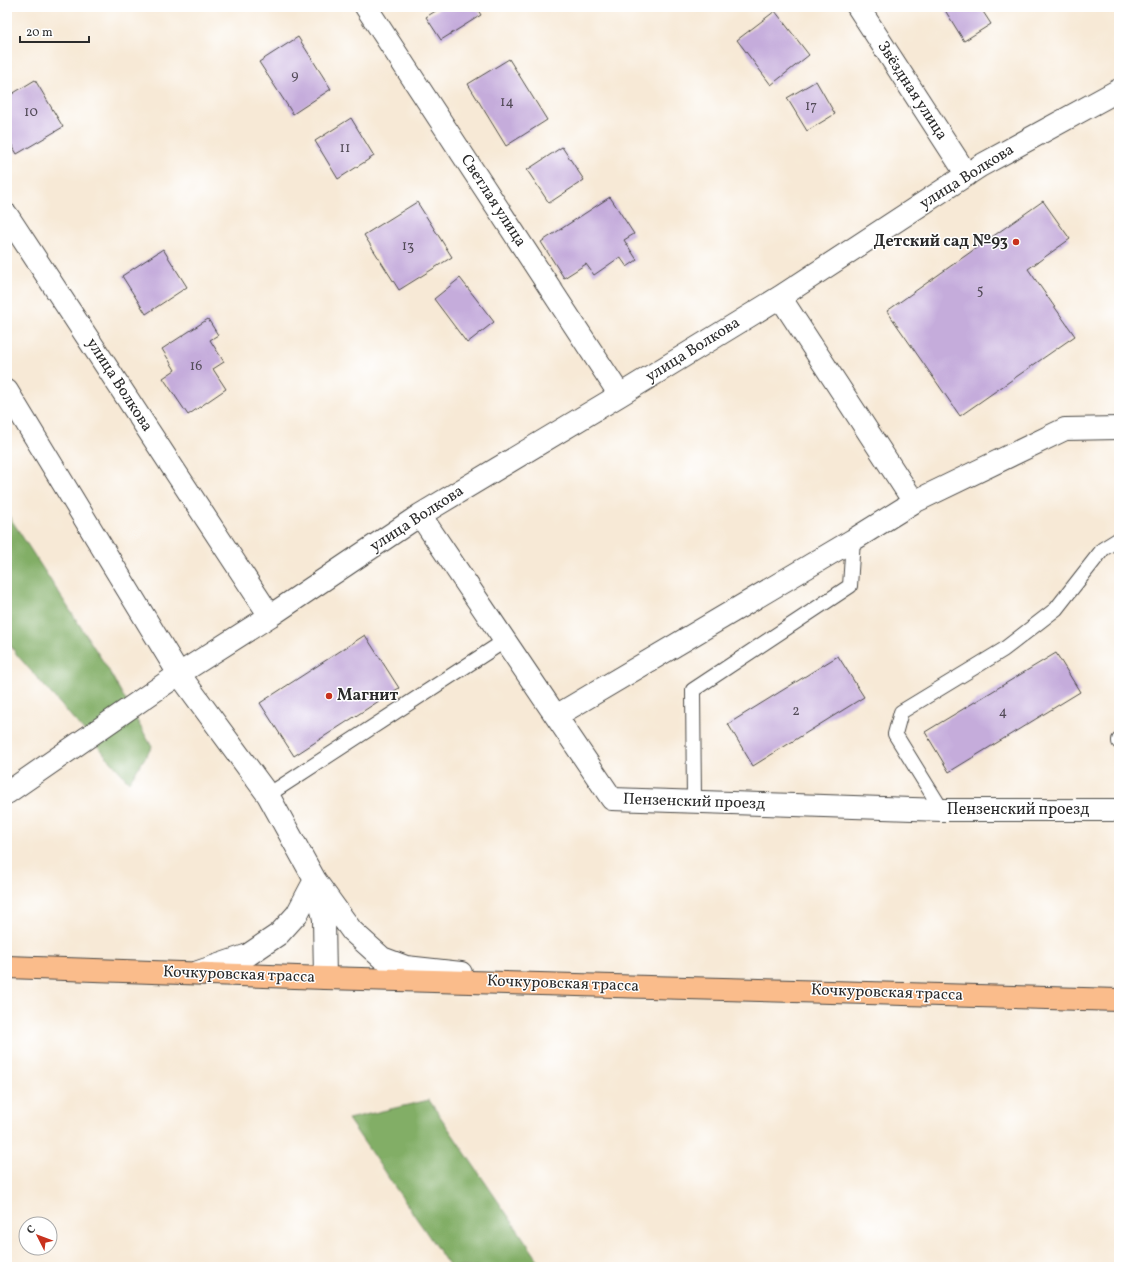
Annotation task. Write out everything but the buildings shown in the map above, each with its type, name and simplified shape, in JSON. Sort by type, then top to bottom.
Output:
[{"type":"main road","name":"Кочкуровская трасса","points":[[7,967],[325,978],[1119,1000]]},
{"type":"street","name":"Светлая улица","points":[[366,7],[620,395]]},
{"type":"street","name":"Звёздная улица","points":[[858,7],[966,174]]},
{"type":"street","name":"улица Волкова","points":[[7,793],[179,674],[270,616],[420,515],[780,297],[966,174],[1119,90]]},
{"type":"street","name":"улица Волкова","points":[[7,215],[270,616]]},
{"type":"street","points":[[780,297],[914,502]]},
{"type":"street","points":[[7,391],[179,674],[268,795],[315,880],[352,931],[382,958],[406,967],[556,984]]},
{"type":"street","points":[[556,716],[853,540],[914,502],[1065,429],[1119,428]]},
{"type":"street","name":"Пензенский проезд","points":[[420,515],[506,640],[612,800],[694,801],[942,810],[1119,810]]},
{"type":"street","points":[[192,974],[248,955],[279,934],[297,914],[315,880]]},
{"type":"street","points":[[315,880],[324,919],[325,978]]},
{"type":"lane","points":[[942,810],[895,734],[901,712],[1003,650],[1056,609],[1103,549],[1119,539]]},
{"type":"lane","points":[[694,801],[693,690],[850,586],[853,540]]},
{"type":"lane","points":[[268,795],[506,640]]},
{"type":"green space","points":[[7,513],[108,669],[152,747],[129,782],[17,655],[7,640]]},
{"type":"green space","points":[[429,1100],[543,1267],[450,1267],[348,1119]]},
{"type":"place","name":"Детский сад №93","points":[[1016,242]]},
{"type":"place","name":"Магнит","points":[[329,696]]}]
